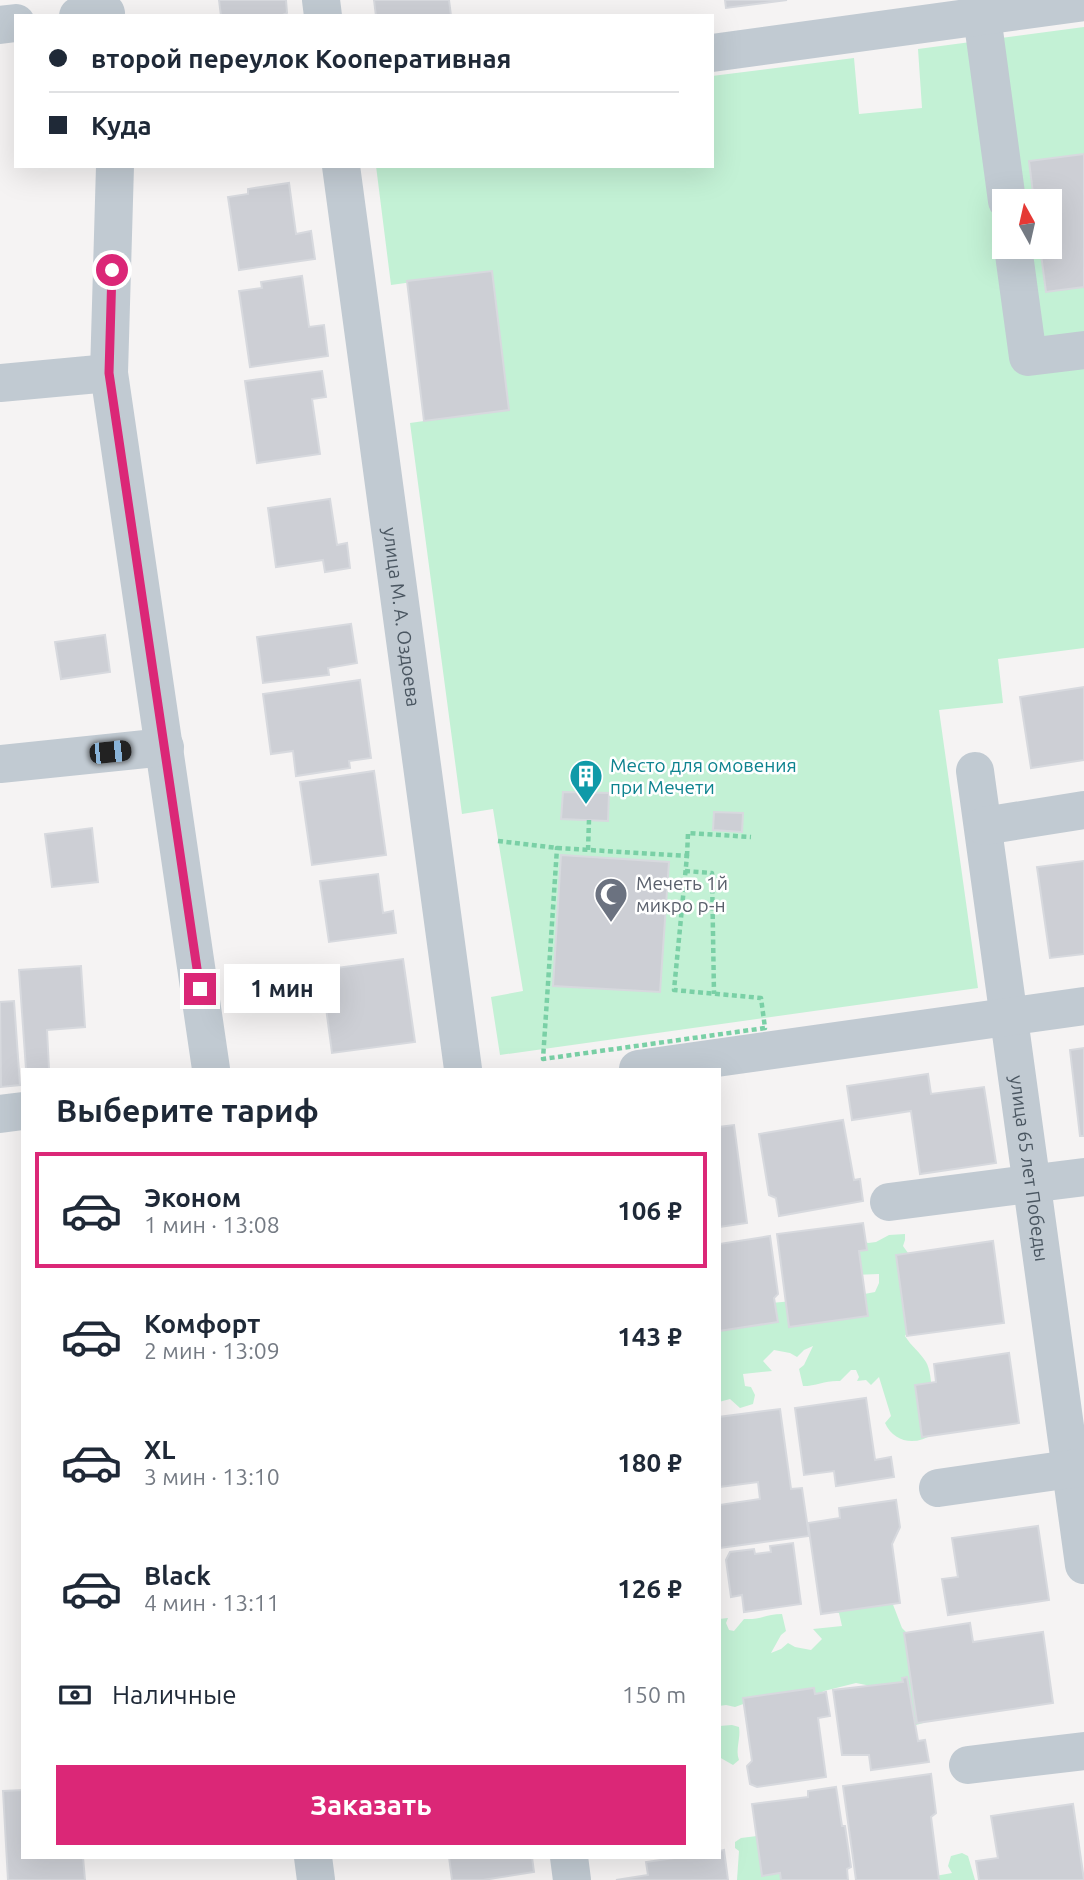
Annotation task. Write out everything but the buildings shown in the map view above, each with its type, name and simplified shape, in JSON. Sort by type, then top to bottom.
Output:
[{"type":"street","points":[[714,53],[886,14],[982,16],[1084,2]]},
{"type":"street","points":[[982,16],[1005,189]]},
{"type":"street","points":[[115,168],[109,373],[211,1068]]},
{"type":"street","name":"улица М. А. Оздоева","points":[[341,168],[463,1068]]},
{"type":"street","points":[[1015,259],[1028,357],[1084,350]]},
{"type":"street","points":[[0,383],[109,373]]},
{"type":"street","points":[[0,764],[165,747]]},
{"type":"street","name":"улица 65 лет Победы","points":[[975,771],[1032,1184],[1077,1468],[1084,1565]]},
{"type":"street","points":[[984,826],[1084,810]]},
{"type":"street","points":[[645,1068],[1084,1006]]},
{"type":"street","points":[[0,1114],[21,1111]]},
{"type":"street","points":[[889,1202],[1084,1177]]},
{"type":"street","points":[[937,1488],[1077,1468]]},
{"type":"street","points":[[968,1765],[1084,1751]]},
{"type":"street","points":[[313,1859],[316,1880]]},
{"type":"street","points":[[569,1859],[572,1880]]},
{"type":"path","points":[[588,850],[590,820]]},
{"type":"path","points":[[557,848],[543,1059],[765,1028],[761,998],[674,990],[688,834],[751,837]]},
{"type":"path","points":[[498,841],[557,848],[687,856]]},
{"type":"path","points":[[685,871],[712,873],[714,994]]},
{"type":"green space","points":[[1084,27],[1084,648],[998,659],[1003,703],[939,710],[978,988],[500,1055],[491,997],[523,991],[493,809],[462,814],[410,423],[424,421],[492,271],[391,285],[376,168],[714,168],[714,76],[854,58],[859,114],[922,108],[918,49]]},
{"type":"green space","points":[[905,1234],[903,1246],[908,1253],[906,1259],[915,1320],[905,1336],[929,1368],[933,1434],[913,1441],[900,1438],[889,1430],[885,1423],[891,1416],[879,1377],[871,1385],[866,1380],[857,1381],[859,1377],[856,1370],[851,1370],[840,1381],[803,1386],[799,1369],[804,1365],[813,1346],[797,1357],[774,1350],[763,1361],[772,1371],[743,1374],[745,1386],[751,1387],[755,1395],[753,1404],[740,1408],[730,1399],[721,1401],[721,1314],[771,1303],[875,1292],[879,1274],[853,1275],[852,1235],[868,1243],[889,1235]]},
{"type":"green space","points":[[892,1602],[902,1628],[916,1642],[928,1707],[923,1723],[913,1726],[876,1688],[856,1683],[814,1696],[746,1703],[735,1707],[721,1706],[721,1619],[728,1618],[726,1623],[729,1630],[734,1631],[744,1619],[782,1614],[786,1631],[771,1653],[788,1643],[811,1650],[822,1639],[813,1629],[842,1626],[839,1613],[834,1612],[830,1605]]},
{"type":"green space","points":[[721,1726],[739,1727],[739,1760],[733,1765],[721,1758]]},
{"type":"green space","points":[[770,1837],[783,1880],[737,1880],[739,1851],[735,1848],[735,1842],[741,1838]]},
{"type":"green space","points":[[962,1853],[968,1856],[975,1880],[913,1880],[952,1873],[948,1866],[951,1856]]},
{"type":"place","name":"Место для омовения при Мечети","points":[[586,806]]},
{"type":"place","name":"Мечеть 1й микро р-н","points":[[611,924]]},
{"type":"route","points":[[112,270],[109,373],[200,989]]}]
